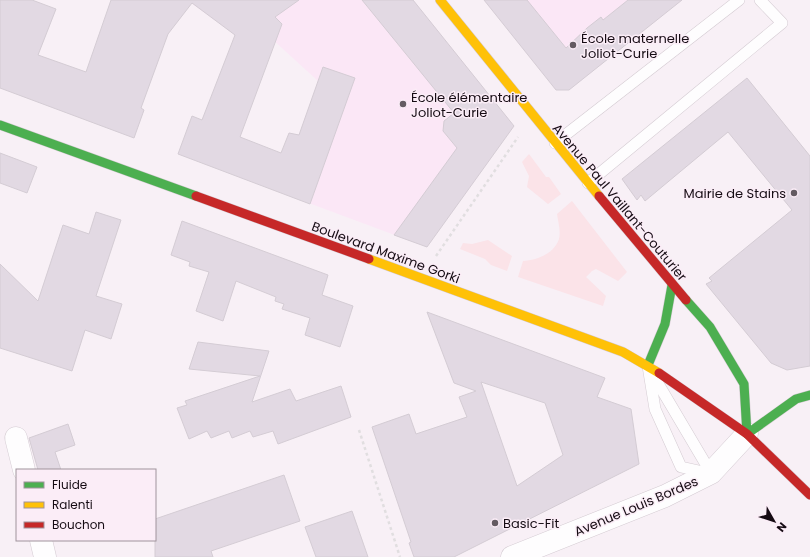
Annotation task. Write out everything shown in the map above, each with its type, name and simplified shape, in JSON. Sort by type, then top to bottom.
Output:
[{"type":"main road","name":"Avenue Paul Vaillant-Couturier","points":[[440,0],[672,285],[710,327],[744,384],[747,434]]},
{"type":"main road","name":"Boulevard Maxime Gorki","points":[[0,125],[623,352],[648,365],[747,434],[810,495]]},
{"type":"main road","points":[[648,365],[665,324],[672,285]]},
{"type":"main road","points":[[747,434],[796,399],[810,395]]},
{"type":"street","name":"Avenue Louis Bordes","points":[[512,557],[665,496],[711,474],[747,434]]},
{"type":"street","points":[[16,438],[24,469]]},
{"type":"street","points":[[41,541],[45,557]]},
{"type":"lane","points":[[555,143],[739,0]]},
{"type":"lane","points":[[588,183],[782,23],[760,0]]},
{"type":"lane","points":[[648,365],[711,474]]},
{"type":"lane","points":[[648,365],[655,409],[681,467],[711,474]]},
{"type":"path","points":[[423,279],[435,257],[518,136],[537,121]]},
{"type":"path","points":[[359,430],[400,557]]},
{"type":"shaded area","name":"École élémentaire Joliot-Curie","points":[[187,0],[413,0],[514,126],[427,247],[279,192],[318,81],[260,28],[252,47]]},
{"type":"shaded area","name":"École maternelle Joliot-Curie","points":[[484,0],[682,0],[569,90],[556,90]]},
{"type":"shaded area","points":[[529,154],[546,177],[549,177],[561,194],[548,204],[527,187],[529,176],[522,162]]},
{"type":"shaded area","points":[[572,201],[627,272],[618,281],[596,269],[586,277],[606,296],[603,306],[518,277],[523,261],[539,258],[553,249],[557,244],[560,232],[557,214]]},
{"type":"shaded area","points":[[488,240],[512,256],[507,271],[491,265],[485,259],[460,249],[463,243],[472,244]]},
{"type":"building","points":[[0,0],[32,0],[56,9],[38,55],[86,72],[111,0],[299,0],[275,17],[282,24],[240,137],[281,153],[289,133],[299,135],[323,67],[355,78],[310,204],[178,154],[192,116],[202,120],[235,35],[192,3],[168,34],[141,108],[144,110],[134,138],[0,88]]},
{"type":"building","points":[[362,0],[413,0],[514,126],[427,247],[394,235],[457,148],[443,131],[444,121],[454,113]]},
{"type":"building","name":"École maternelle Joliot-Curie","points":[[484,0],[527,0],[566,48],[601,17],[603,20],[628,0],[682,0],[569,90],[556,90]]},
{"type":"building","name":"Mairie de Stains","points":[[747,78],[810,156],[810,366],[787,370],[771,363],[706,284],[712,281],[709,278],[792,210],[728,132],[645,201],[641,195],[637,200],[622,179]]},
{"type":"building","points":[[0,153],[37,167],[27,193],[0,183]]},
{"type":"building","points":[[96,212],[121,220],[96,296],[122,304],[111,339],[85,330],[72,371],[0,348],[0,264],[38,301],[63,225],[89,234]]},
{"type":"building","points":[[182,221],[328,275],[322,295],[353,306],[340,347],[305,335],[310,318],[282,309],[284,304],[275,301],[276,297],[236,281],[223,321],[196,311],[209,272],[189,266],[190,262],[171,255]]},
{"type":"building","points":[[427,312],[605,378],[597,397],[631,409],[639,464],[454,557],[414,557],[409,543],[411,542],[372,427],[409,414],[416,434],[467,417],[459,397],[476,391],[454,383]],"holes":[[[481,382],[545,403],[563,455],[517,486]]]},
{"type":"building","points":[[198,342],[269,351],[252,402],[290,389],[296,401],[341,386],[351,417],[278,444],[273,431],[253,437],[250,431],[232,438],[229,431],[211,438],[207,431],[189,439],[177,408],[187,405],[185,401],[260,376],[189,369]]},
{"type":"building","points":[[68,424],[75,445],[55,452],[61,469],[38,469],[29,438]]},
{"type":"building","points":[[284,475],[300,521],[211,551],[213,557],[155,557],[156,519]]},
{"type":"building","points":[[352,511],[368,557],[316,557],[305,527]]},
{"type":"traffic: fast","points":[[0,125],[196,196]]},
{"type":"traffic: fast","points":[[648,365],[665,324],[672,285]]},
{"type":"traffic: fast","points":[[686,300],[710,327],[744,384],[747,434]]},
{"type":"traffic: fast","points":[[747,434],[796,399],[810,395]]},
{"type":"traffic: slow","points":[[440,0],[599,196]]},
{"type":"traffic: slow","points":[[369,259],[623,352],[659,373]]},
{"type":"traffic: jam","points":[[196,196],[369,259]]},
{"type":"traffic: jam","points":[[599,196],[686,300]]},
{"type":"traffic: jam","points":[[659,373],[747,434],[810,495]]},
{"type":"place","name":"École maternelle Joliot-Curie","points":[[573,45]]},
{"type":"place","name":"École élémentaire Joliot-Curie","points":[[403,104]]},
{"type":"place","name":"Mairie de Stains","points":[[794,193]]},
{"type":"place","name":"Basic-Fit","points":[[495,523]]}]
